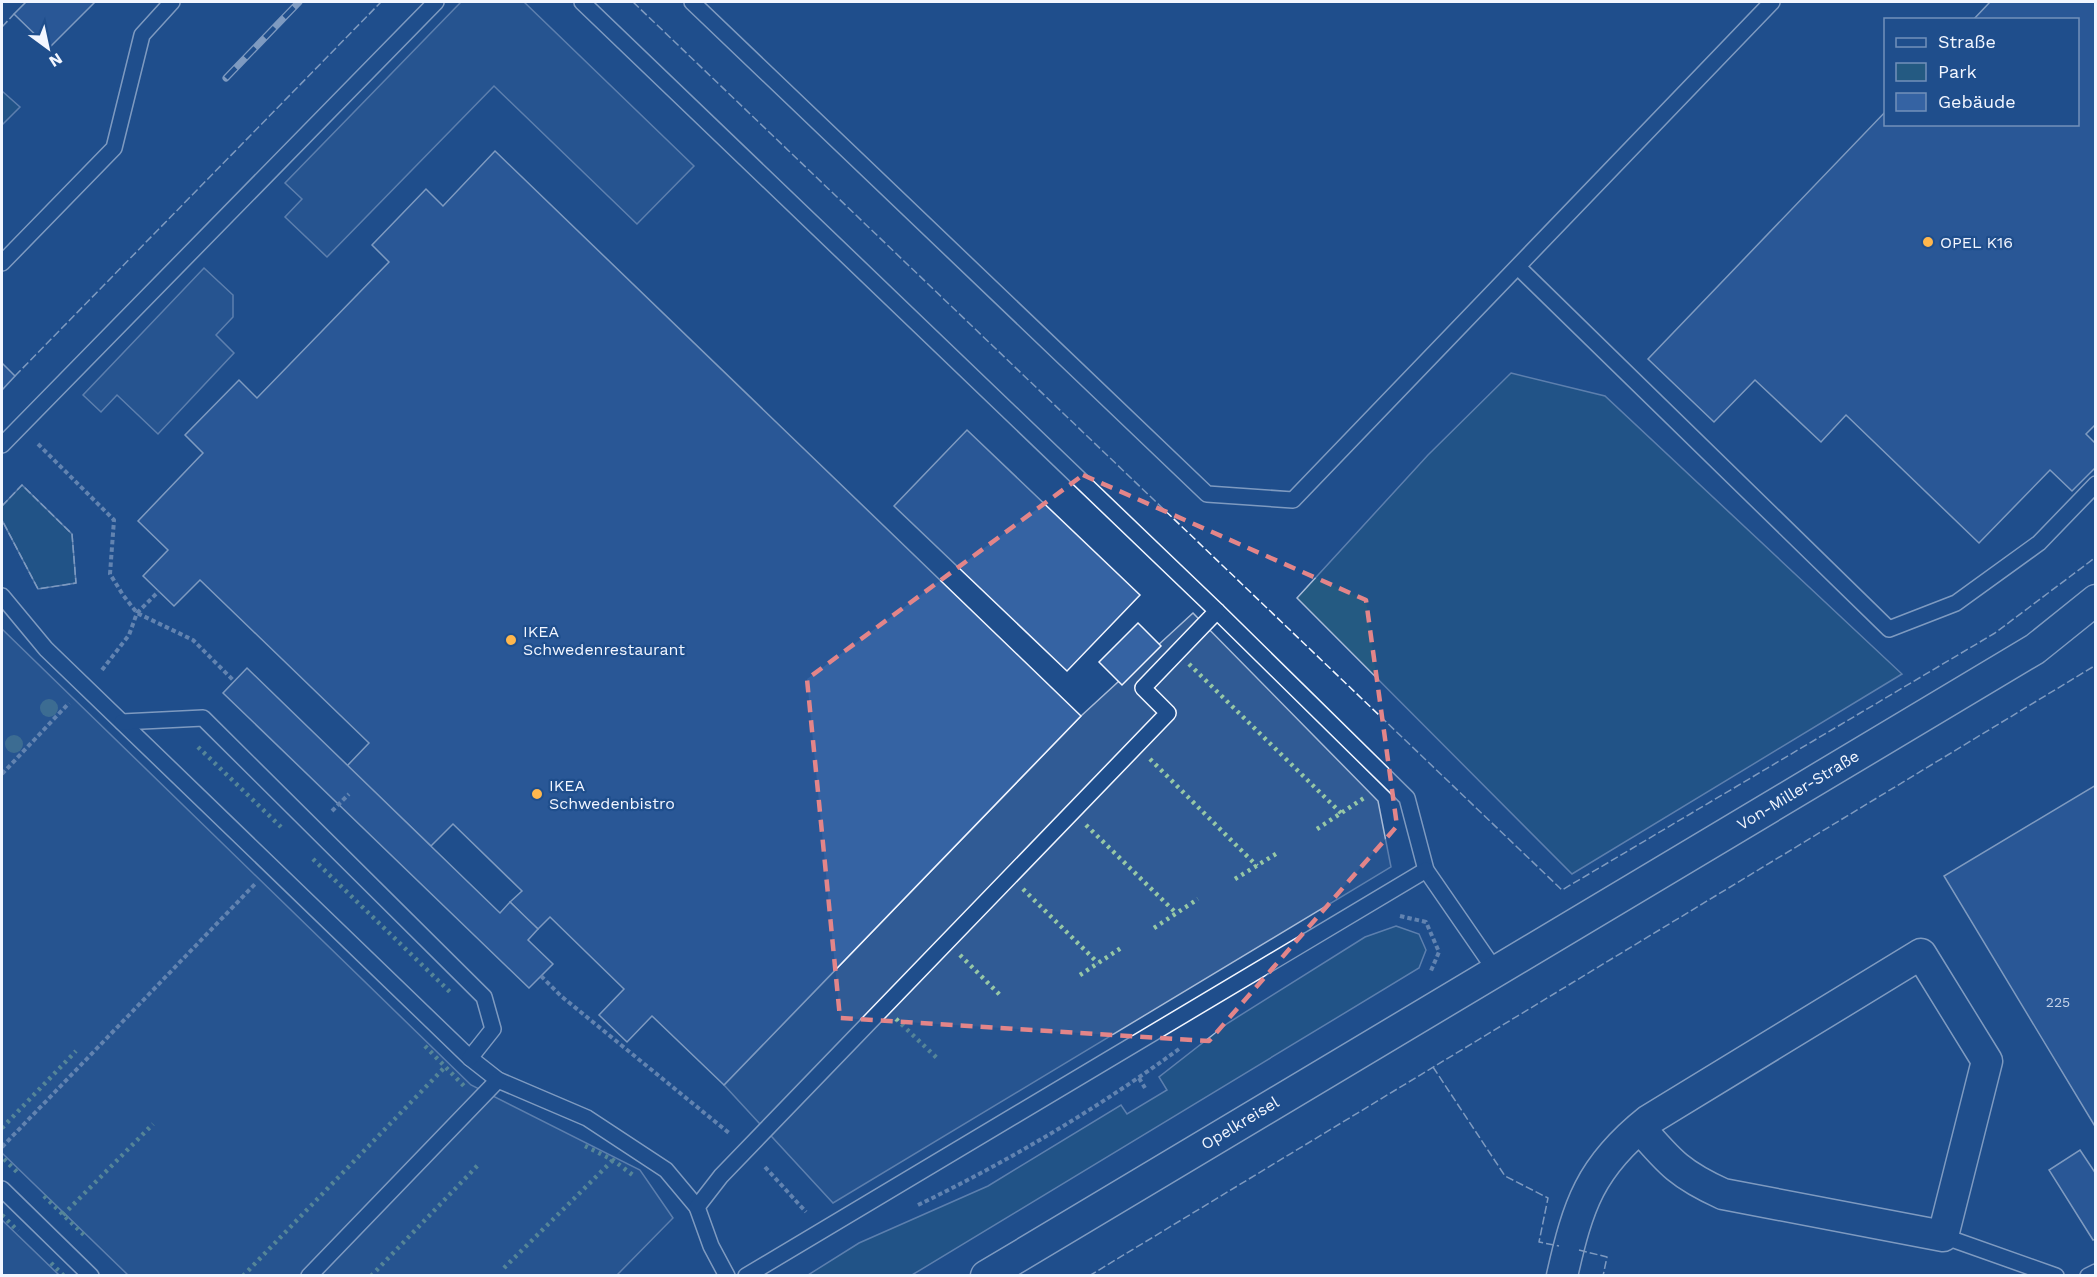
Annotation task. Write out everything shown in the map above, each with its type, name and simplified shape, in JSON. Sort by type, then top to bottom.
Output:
[{"type":"street","name":"Von-Miller-Straße","points":[[1495,970],[2035,650],[2096,600]]},
{"type":"street","points":[[1562,1275],[1576,1215],[1586,1193],[1603,1165],[1622,1143],[1640,1128],[1921,954],[1987,1061],[1943,1236],[1724,1194],[1691,1180],[1640,1128]]},
{"type":"street","name":"Opelkreisel","points":[[986,1275],[1495,970]]},
{"type":"lane","points":[[2,263],[114,148],[142,35],[172,2]]},
{"type":"lane","points":[[2,445],[436,2]]},
{"type":"lane","points":[[582,2],[1217,611],[1407,798],[1426,870],[1495,970]]},
{"type":"lane","points":[[692,2],[1207,494],[1293,500],[1772,2]]},
{"type":"lane","points":[[1518,267],[1888,629],[1956,603],[2039,543],[2096,484]]},
{"type":"lane","points":[[2,596],[46,649],[470,1058],[498,1080],[586,1118],[666,1170],[697,1207],[711,1246],[727,1275]]},
{"type":"lane","points":[[697,1207],[721,1176],[1168,713],[1143,688],[1217,611]]},
{"type":"lane","points":[[122,722],[203,718],[484,997],[493,1029],[470,1058]]},
{"type":"lane","points":[[746,1275],[1426,870]]},
{"type":"lane","points":[[309,1275],[498,1080]]},
{"type":"lane","points":[[2,1189],[91,1275]]},
{"type":"lane","points":[[1943,1236],[2056,1275]]},
{"type":"lane","points":[[2088,1275],[2096,1272]]},
{"type":"path","points":[[21,426],[114,520],[110,574],[137,613],[193,640],[234,681]]},
{"type":"path","points":[[314,829],[349,794]]},
{"type":"path","points":[[2,1147],[273,866]]},
{"type":"path","points":[[1396,915],[1426,922],[1439,952],[1425,984]]},
{"type":"path","points":[[980,1175],[1139,1078],[1187,1044]]},
{"type":"path","points":[[1139,1078],[1145,1088]]},
{"type":"highlighted area","points":[[1083,475],[1366,600],[1397,826],[1209,1041],[840,1018],[807,679]]},
{"type":"green space","points":[[2,91],[20,107],[2,125]]},
{"type":"green space","points":[[1511,373],[1605,396],[1902,674],[1572,874],[1297,598],[1428,455]]},
{"type":"green space","points":[[22,485],[72,534],[76,583],[38,589],[2,520],[2,506]]},
{"type":"green space","points":[[1396,926],[1419,934],[1426,950],[1419,968],[912,1275],[808,1275],[859,1243],[988,1186],[1121,1105],[1127,1114],[1167,1090],[1159,1077],[1228,1023],[1365,937]]},
{"type":"shaded area","points":[[461,2],[524,2],[694,166],[637,224],[494,86],[327,257],[285,217],[302,199],[285,183]]},
{"type":"shaded area","points":[[204,268],[233,295],[233,317],[216,335],[234,353],[158,434],[117,395],[101,412],[83,395]]},
{"type":"shaded area","points":[[1193,613],[1378,801],[1391,867],[833,1203],[724,1085],[1081,716]]},
{"type":"shaded area","points":[[2,629],[471,1085],[640,1170],[673,1218],[617,1275],[128,1275],[2,1153]]},
{"type":"shaded area","points":[[2,1220],[59,1275],[2,1275]]},
{"type":"building","points":[[26,2],[95,2],[49,48],[14,14]]},
{"type":"building","name":"OPEL K16","points":[[1990,2],[2096,2],[2096,424],[2086,434],[2096,444],[2096,467],[2072,491],[2050,470],[1979,543],[1846,415],[1821,442],[1755,380],[1714,422],[1648,359],[1884,113],[1884,126],[2079,126],[2079,18],[1975,18]]},
{"type":"building","points":[[495,151],[1081,716],[724,1085],[652,1016],[627,1042],[599,1015],[624,989],[550,917],[538,929],[524,916],[510,902],[522,891],[453,824],[431,846],[347,766],[369,743],[200,580],[174,606],[143,576],[168,550],[138,521],[203,453],[185,435],[239,380],[257,398],[389,262],[372,245],[426,189],[443,206]]},
{"type":"building","points":[[2,363],[15,376],[2,390]]},
{"type":"building","points":[[967,430],[1140,595],[1067,671],[894,506]]},
{"type":"building","points":[[1138,623],[1161,646],[1122,685],[1099,662]]},
{"type":"building","points":[[247,668],[500,913],[510,902],[538,929],[528,940],[553,964],[529,988],[223,693]]},
{"type":"building","points":[[2096,785],[2096,1128],[1944,876]]},
{"type":"building","points":[[2080,1150],[2096,1174],[2096,1239],[2093,1240],[2049,1170]]},
{"type":"railway","points":[[226,78],[299,2]]},
{"type":"hedge","points":[[1189,664],[1341,813]]},
{"type":"hedge","points":[[198,747],[281,827]]},
{"type":"hedge","points":[[1150,759],[1257,866]]},
{"type":"hedge","points":[[1317,829],[1364,798]]},
{"type":"hedge","points":[[1086,825],[1177,914]]},
{"type":"hedge","points":[[1235,879],[1279,852]]},
{"type":"hedge","points":[[313,859],[451,993]]},
{"type":"hedge","points":[[1023,889],[1098,963]]},
{"type":"hedge","points":[[1154,928],[1198,899]]},
{"type":"hedge","points":[[1080,975],[1121,948]]},
{"type":"hedge","points":[[960,955],[1001,996]]},
{"type":"hedge","points":[[896,1019],[939,1060]]},
{"type":"hedge","points":[[425,1046],[465,1087]]},
{"type":"hedge","points":[[2,1128],[76,1051]]},
{"type":"hedge","points":[[243,1276],[445,1067]]},
{"type":"hedge","points":[[63,1215],[153,1124]]},
{"type":"hedge","points":[[585,1146],[613,1160],[634,1176]]},
{"type":"hedge","points":[[4,1159],[18,1173]]},
{"type":"hedge","points":[[504,1268],[613,1160]]},
{"type":"hedge","points":[[371,1276],[480,1163]]},
{"type":"hedge","points":[[44,1196],[84,1235]]},
{"type":"hedge","points":[[2,1215],[18,1231]]},
{"type":"hedge","points":[[51,1263],[64,1276]]},
{"type":"fence","points":[[15,376],[381,2]]},
{"type":"fence","points":[[633,2],[1562,890],[1995,633],[2096,557]]},
{"type":"fence","points":[[2,27],[14,14]]},
{"type":"fence","points":[[2,506],[22,485],[72,534],[76,583],[38,589],[2,520]]},
{"type":"fence","points":[[1089,1276],[2096,665]]},
{"type":"fence","points":[[1433,1067],[1505,1176],[1548,1198],[1539,1242],[1559,1246]]},
{"type":"fence","points":[[1579,1250],[1607,1257],[1603,1276]]},
{"type":"place","name":"OPEL K16","points":[[1928,242]]},
{"type":"place","name":"IKEA Schwedenrestaurant","points":[[511,640]]},
{"type":"place","name":"IKEA Schwedenbistro","points":[[537,794]]}]
